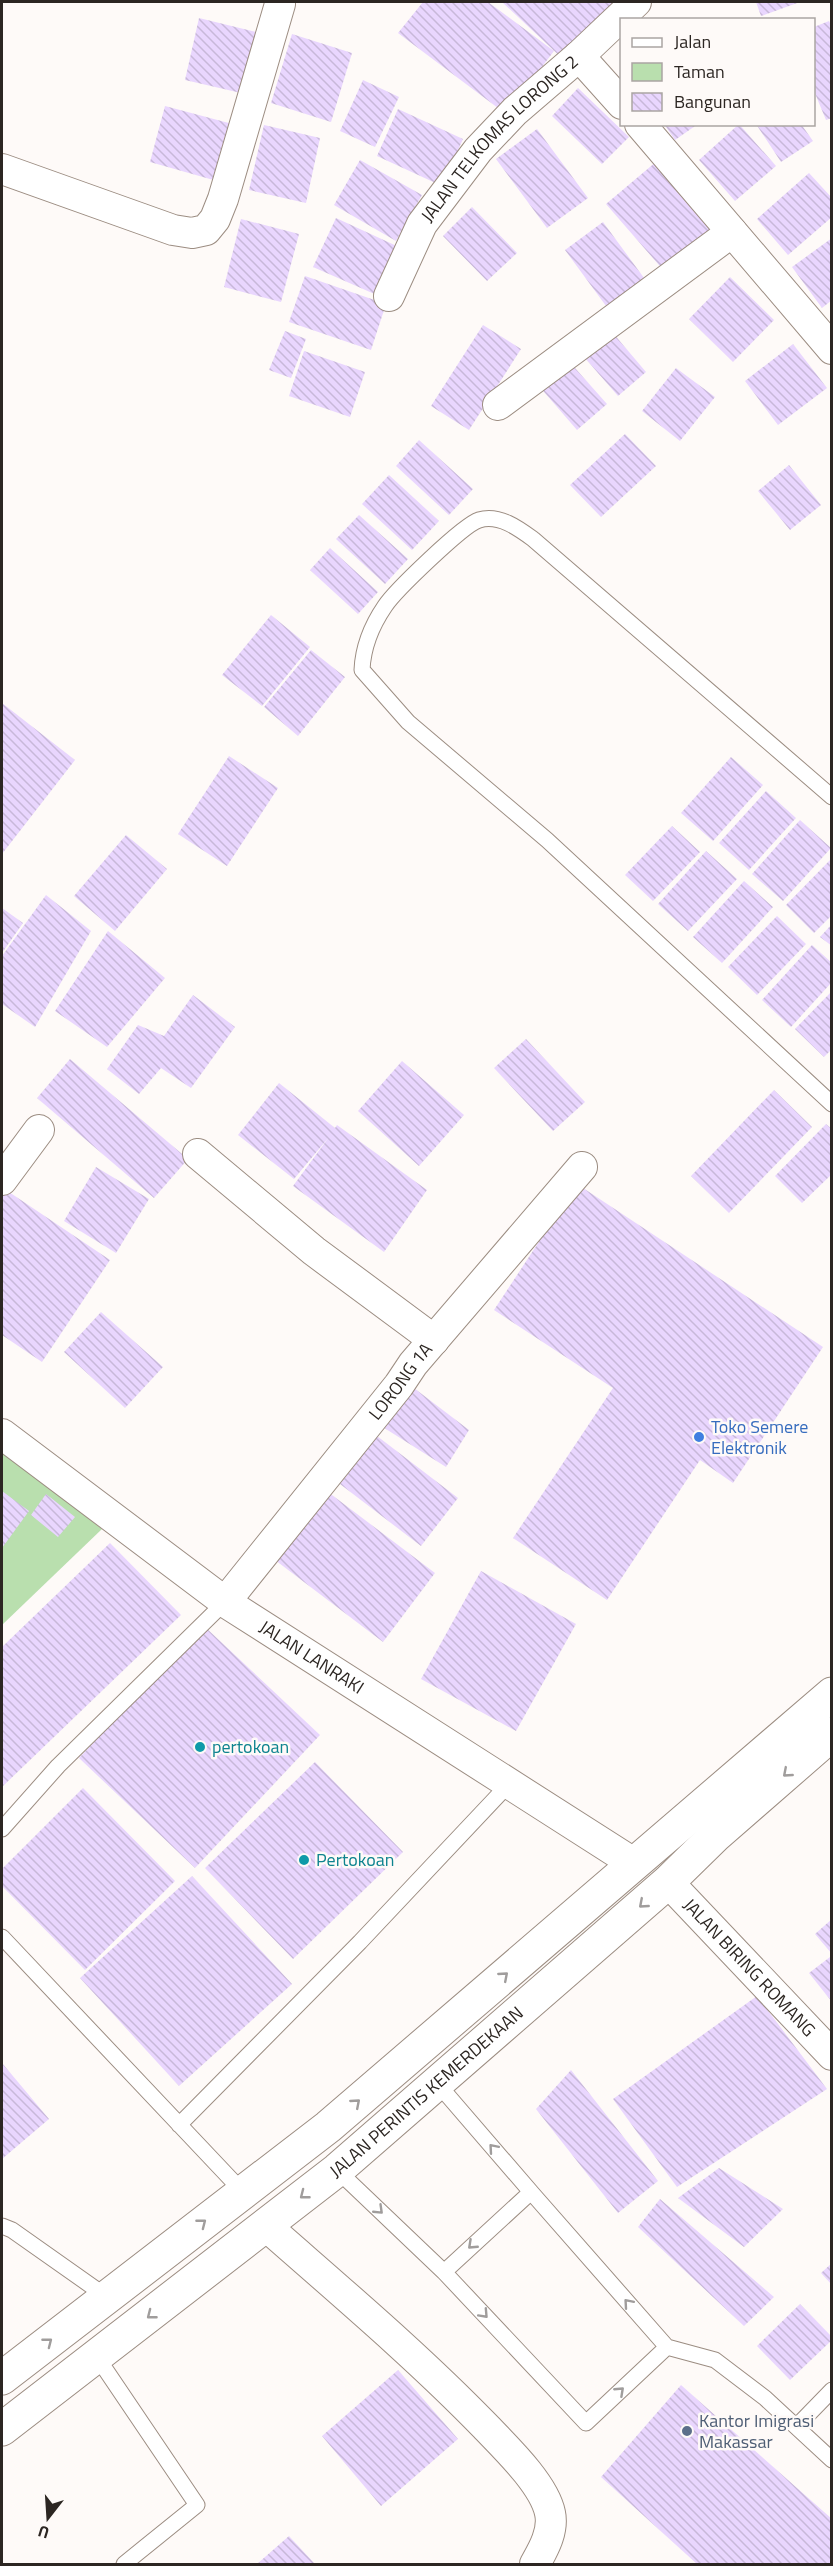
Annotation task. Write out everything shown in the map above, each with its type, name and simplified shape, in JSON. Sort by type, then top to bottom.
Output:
[{"type":"highway","name":"JALAN PERINTIS KEMERDEKAAN","points":[[2,2378],[328,2127],[831,1694]]},
{"type":"highway","name":"JALAN PERINTIS KEMERDEKAAN","points":[[2,2429],[337,2170],[668,1882],[716,1835],[831,1734]]},
{"type":"street","name":"JALAN TELKOMAS LORONG 2","points":[[389,296],[422,224],[451,183],[515,111],[579,56],[636,2]]},
{"type":"street","points":[[2,170],[172,230],[192,233],[206,231],[215,219],[223,199],[280,4]]},
{"type":"street","points":[[579,56],[620,103]]},
{"type":"street","points":[[642,126],[831,349]]},
{"type":"street","points":[[498,405],[732,232]]},
{"type":"street","points":[[2,1180],[39,1130]]},
{"type":"street","points":[[198,1154],[314,1251],[434,1340]]},
{"type":"street","name":"LORONG 1A","points":[[225,1602],[434,1340],[582,1167]]},
{"type":"street","name":"JALAN LANRAKI","points":[[2,1434],[225,1602],[635,1864]]},
{"type":"street","name":"JALAN BIRING ROMANG","points":[[668,1882],[831,2055]]},
{"type":"street","points":[[266,2225],[412,2353],[520,2462],[547,2502],[551,2515],[550,2531],[535,2565]]},
{"type":"lane","points":[[831,797],[513,524],[480,519],[459,532],[386,604],[363,654],[362,670],[408,723],[547,840],[831,1104]]},
{"type":"lane","points":[[2,1829],[58,1766],[225,1602]]},
{"type":"lane","points":[[179,2125],[360,1942],[509,1784]]},
{"type":"lane","points":[[2,1937],[243,2192]]},
{"type":"lane","points":[[437,2083],[667,2347],[715,2360],[797,2426],[831,2460]]},
{"type":"lane","points":[[337,2170],[444,2272],[586,2423],[667,2347]]},
{"type":"lane","points":[[444,2272],[531,2192]]},
{"type":"lane","points":[[2,2226],[12,2230],[107,2297]]},
{"type":"lane","points":[[97,2357],[197,2505],[124,2565]]},
{"type":"lane","points":[[797,2426],[831,2390]]},
{"type":"green space","points":[[2,1451],[102,1529],[2,1625]]},
{"type":"building","points":[[423,2],[488,2],[554,51],[506,114],[398,33]]},
{"type":"building","points":[[502,2],[614,2],[618,6],[565,61]]},
{"type":"building","points":[[756,2],[800,2],[761,16]]},
{"type":"building","points":[[199,18],[256,32],[241,93],[185,80]]},
{"type":"building","points":[[829,21],[832,27],[832,118],[826,120],[815,93],[815,27]]},
{"type":"building","points":[[292,34],[352,53],[331,122],[271,103]]},
{"type":"building","points":[[363,80],[399,97],[375,147],[340,131]]},
{"type":"building","points":[[578,88],[629,137],[602,164],[552,116]]},
{"type":"building","points":[[165,106],[240,126],[224,183],[150,162]]},
{"type":"building","points":[[398,109],[463,139],[442,186],[377,156]]},
{"type":"building","points":[[264,125],[320,138],[306,203],[249,190]]},
{"type":"building","points":[[665,126],[695,126],[675,140]]},
{"type":"building","points":[[737,126],[741,126],[776,166],[735,201],[699,160]]},
{"type":"building","points":[[757,126],[802,126],[813,141],[781,162]]},
{"type":"building","points":[[537,129],[588,198],[547,228],[496,159]]},
{"type":"building","points":[[360,160],[422,195],[396,241],[334,205]]},
{"type":"building","points":[[657,161],[715,230],[665,272],[606,204]]},
{"type":"building","points":[[809,173],[832,198],[832,217],[788,255],[757,219]]},
{"type":"building","points":[[472,207],[517,253],[487,281],[443,236]]},
{"type":"building","points":[[336,218],[401,248],[379,296],[313,267]]},
{"type":"building","points":[[241,219],[299,234],[281,302],[224,287]]},
{"type":"building","points":[[603,222],[647,282],[609,310],[565,250]]},
{"type":"building","points":[[832,238],[832,300],[822,308],[792,267]]},
{"type":"building","points":[[305,276],[386,304],[371,350],[289,322]]},
{"type":"building","points":[[730,277],[774,320],[733,362],[689,319]]},
{"type":"building","points":[[483,325],[521,349],[469,430],[431,406]]},
{"type":"building","points":[[607,326],[646,372],[618,396],[578,350]]},
{"type":"building","points":[[285,331],[306,339],[291,378],[269,370]]},
{"type":"building","points":[[793,344],[827,388],[778,425],[745,381]]},
{"type":"building","points":[[304,351],[365,372],[350,417],[289,396]]},
{"type":"building","points":[[567,359],[607,404],[577,430],[538,385]]},
{"type":"building","points":[[676,368],[715,397],[680,441],[642,411]]},
{"type":"building","points":[[625,434],[656,466],[601,517],[570,485]]},
{"type":"building","points":[[419,440],[473,489],[449,515],[396,466]]},
{"type":"building","points":[[789,465],[821,505],[790,530],[758,491]]},
{"type":"building","points":[[389,475],[439,521],[412,550],[362,504]]},
{"type":"building","points":[[359,515],[408,559],[385,584],[336,539]]},
{"type":"building","points":[[330,548],[378,592],[358,614],[310,570]]},
{"type":"building","points":[[271,615],[310,647],[262,706],[222,675]]},
{"type":"building","points":[[311,650],[345,677],[298,736],[264,707]]},
{"type":"building","points":[[2,703],[75,760],[2,854]]},
{"type":"building","points":[[229,756],[278,788],[227,866],[178,834]]},
{"type":"building","points":[[731,757],[763,785],[713,841],[681,813]]},
{"type":"building","points":[[766,791],[796,818],[749,870],[719,843]]},
{"type":"building","points":[[800,820],[831,848],[783,901],[752,874]]},
{"type":"building","points":[[672,826],[700,852],[653,901],[625,875]]},
{"type":"building","points":[[126,835],[167,869],[115,931],[74,896]]},
{"type":"building","points":[[706,851],[737,879],[688,931],[658,904]]},
{"type":"building","points":[[832,858],[832,915],[814,933],[786,905]]},
{"type":"building","points":[[744,881],[773,907],[722,963],[693,937]]},
{"type":"building","points":[[46,895],[91,931],[35,1027],[2,1004],[2,956]]},
{"type":"building","points":[[2,908],[23,923],[2,953]]},
{"type":"building","points":[[777,916],[806,944],[757,995],[728,967]]},
{"type":"building","points":[[832,924],[832,946],[820,937]]},
{"type":"building","points":[[108,931],[165,978],[107,1047],[55,1011]]},
{"type":"building","points":[[812,945],[832,963],[832,982],[791,1027],[762,1000]]},
{"type":"building","points":[[832,991],[832,1049],[824,1057],[795,1029]]},
{"type":"building","points":[[193,995],[235,1027],[191,1088],[161,1068],[139,1094],[107,1069],[138,1025],[164,1036]]},
{"type":"building","points":[[526,1039],[585,1102],[553,1131],[494,1068]]},
{"type":"building","points":[[70,1059],[188,1159],[154,1198],[37,1098]]},
{"type":"building","points":[[402,1061],[464,1115],[419,1166],[358,1111]]},
{"type":"building","points":[[279,1083],[335,1128],[337,1125],[427,1190],[384,1252],[293,1186],[329,1137],[294,1179],[238,1135]]},
{"type":"building","points":[[774,1090],[812,1127],[729,1213],[691,1176]]},
{"type":"building","points":[[826,1124],[832,1129],[832,1174],[802,1203],[775,1176]]},
{"type":"building","points":[[96,1167],[149,1199],[116,1253],[64,1221]]},
{"type":"building","points":[[577,1184],[823,1347],[733,1483],[700,1460],[607,1600],[513,1538],[613,1388],[494,1310]]},
{"type":"building","points":[[6,1190],[110,1260],[42,1362],[2,1335],[2,1198]]},
{"type":"building","points":[[101,1312],[163,1367],[125,1408],[64,1352]]},
{"type":"building","points":[[406,1382],[469,1430],[446,1467],[378,1424]]},
{"type":"building","points":[[377,1436],[458,1498],[421,1546],[340,1484]]},
{"type":"building","points":[[2,1491],[29,1511],[2,1548]]},
{"type":"building","points":[[328,1492],[435,1573],[383,1642],[275,1560]]},
{"type":"building","points":[[46,1494],[75,1517],[58,1537],[31,1515]]},
{"type":"building","points":[[110,1543],[181,1615],[2,1787],[2,1647]]},
{"type":"building","points":[[481,1571],[576,1624],[516,1731],[421,1679]]},
{"type":"building","name":"pertokoan","points":[[204,1626],[320,1735],[195,1868],[79,1758]]},
{"type":"building","name":"Pertokoan","points":[[315,1762],[403,1852],[293,1959],[205,1868]]},
{"type":"building","points":[[83,1788],[175,1881],[85,1970],[2,1886],[2,1869]]},
{"type":"building","points":[[192,1876],[292,1984],[179,2086],[80,1978]]},
{"type":"building","points":[[832,1919],[832,1954],[815,1934]]},
{"type":"building","points":[[830,1957],[832,1959],[832,2002],[809,1973]]},
{"type":"building","points":[[757,1996],[827,2089],[677,2187],[613,2099]]},
{"type":"building","points":[[2,2063],[49,2119],[2,2159]]},
{"type":"building","points":[[571,2070],[658,2181],[618,2213],[536,2109]]},
{"type":"building","points":[[719,2168],[783,2209],[744,2247],[678,2198]]},
{"type":"building","points":[[660,2199],[774,2297],[744,2326],[638,2227]]},
{"type":"building","points":[[832,2263],[832,2285],[821,2273]]},
{"type":"building","points":[[800,2304],[832,2337],[832,2340],[790,2380],[757,2346]]},
{"type":"building","points":[[398,2370],[458,2439],[381,2506],[322,2436]]},
{"type":"building","name":"Kantor Imigrasi Makassar","points":[[681,2385],[832,2519],[832,2564],[697,2564],[601,2477]]},
{"type":"building","points":[[289,2536],[315,2564],[257,2564]]},
{"type":"place","name":"Toko Semere Elektronik","points":[[699,1437]]},
{"type":"place","name":"pertokoan","points":[[200,1747]]},
{"type":"place","name":"Pertokoan","points":[[304,1860]]},
{"type":"place","name":"Kantor Imigrasi Makassar","points":[[687,2431]]}]
